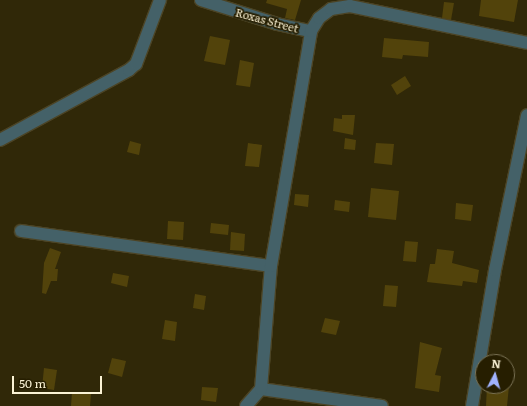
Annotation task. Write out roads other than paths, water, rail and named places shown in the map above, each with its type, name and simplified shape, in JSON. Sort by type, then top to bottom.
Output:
[{"type":"street","points":[[0,140],[133,67],[140,54],[160,0]]},
{"type":"street","name":"Roxas Street","points":[[201,0],[277,24],[312,31]]},
{"type":"street","points":[[246,406],[261,389],[271,266],[312,31],[319,18],[332,9],[350,6],[527,44]]},
{"type":"street","points":[[472,406],[495,270],[527,115]]},
{"type":"street","points":[[21,231],[271,266]]},
{"type":"street","points":[[261,389],[382,406]]}]
